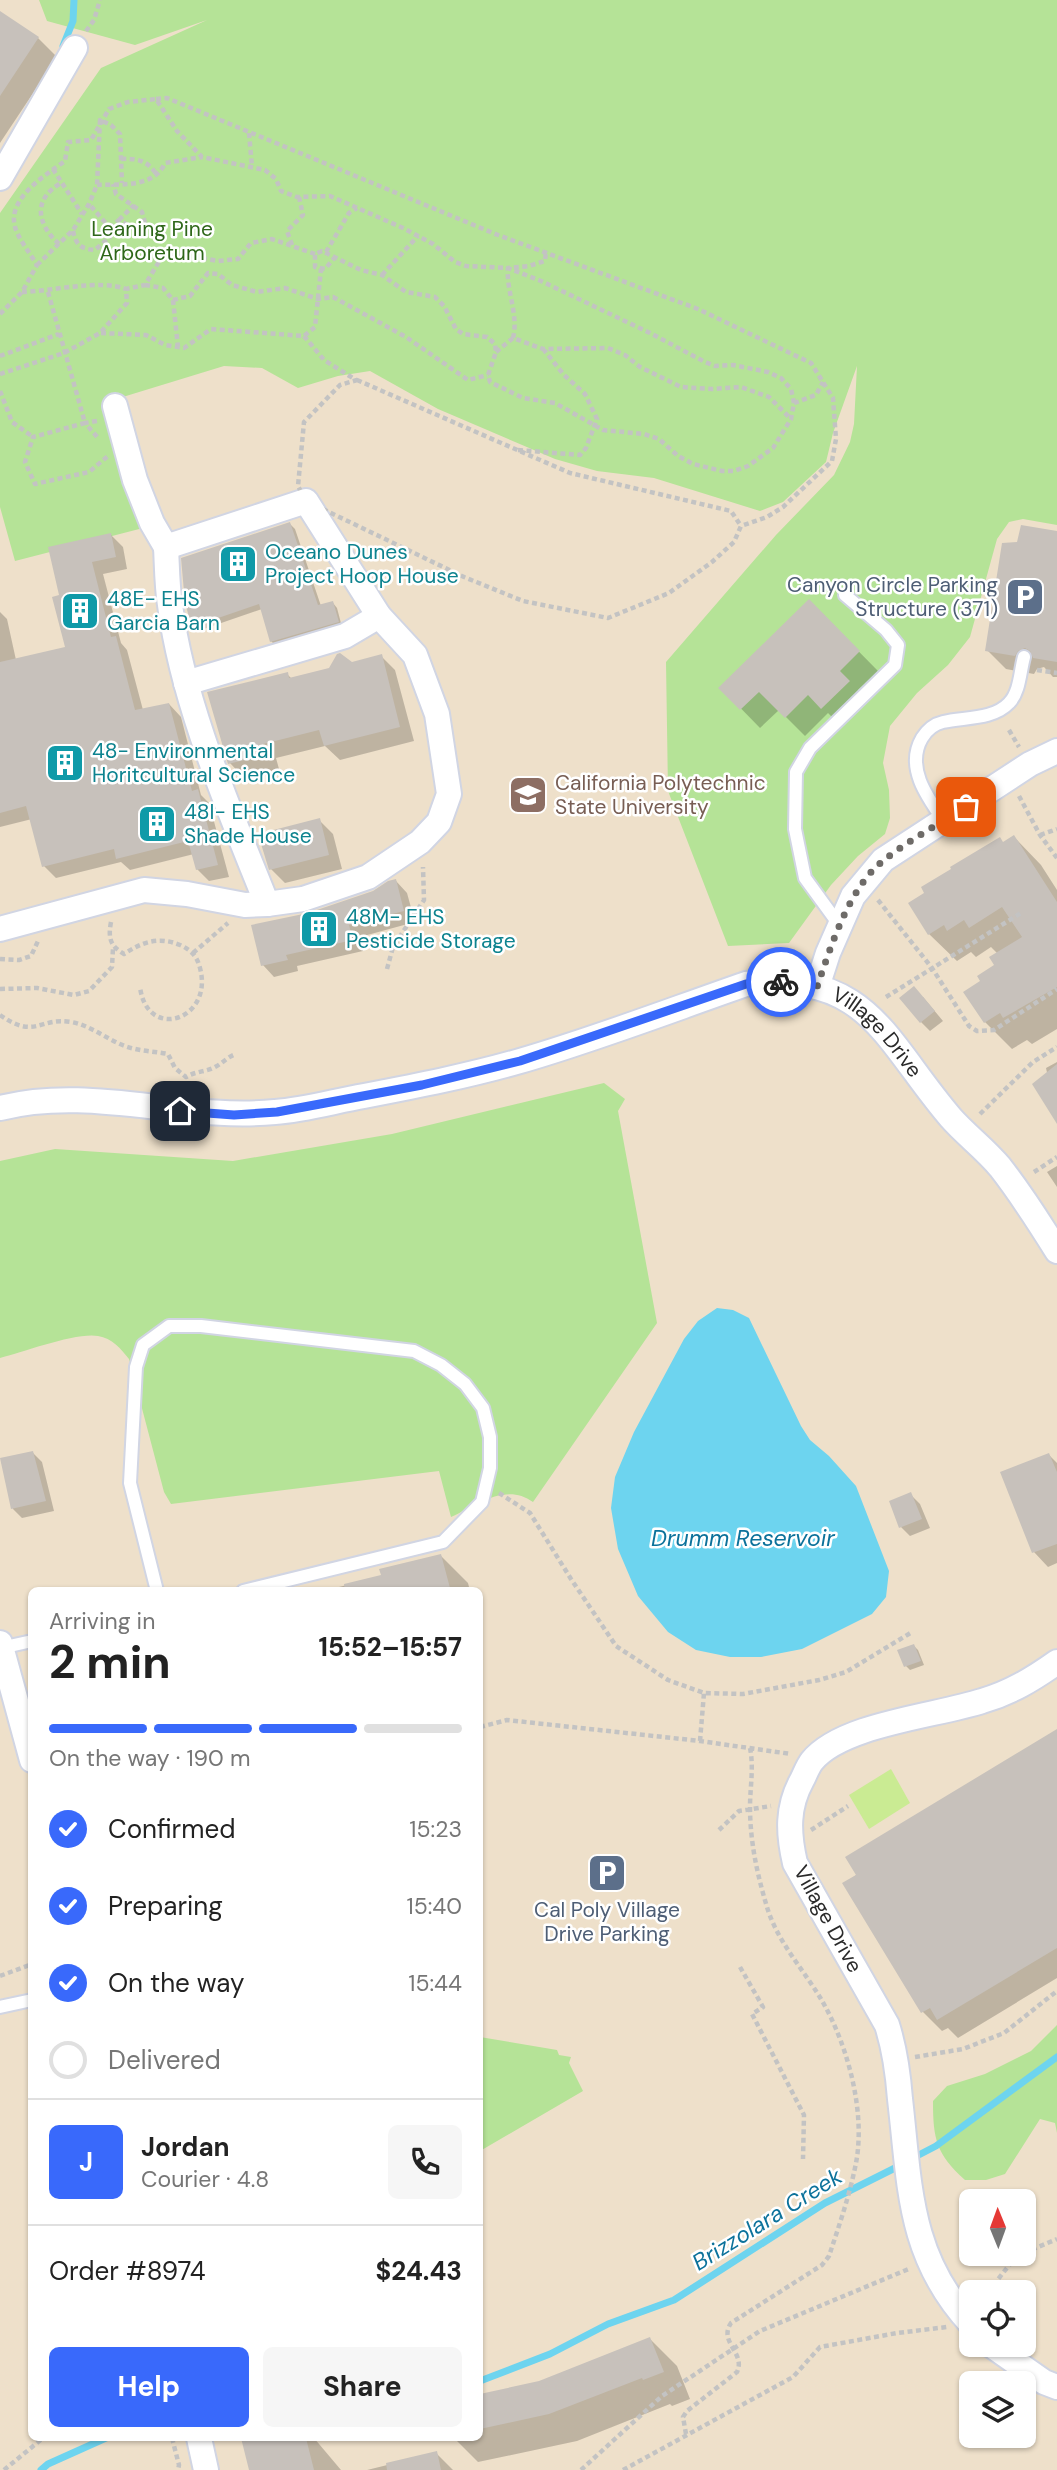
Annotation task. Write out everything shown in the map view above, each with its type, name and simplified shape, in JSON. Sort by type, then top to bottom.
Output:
[{"type":"street","points":[[0,177],[75,48]]},
{"type":"street","points":[[115,406],[135,480],[152,523],[166,547],[170,605],[186,683],[224,795],[256,905]]},
{"type":"street","points":[[0,929],[144,890],[256,905],[303,899],[369,877],[420,842],[439,822],[449,794],[437,714],[415,655],[379,616],[306,501],[166,547]]},
{"type":"street","points":[[186,683],[345,636],[379,616]]},
{"type":"street","points":[[817,987],[853,896],[883,860],[1030,764],[1057,751]]},
{"type":"street","name":"Village Drive","points":[[0,1108],[54,1099],[88,1100],[214,1114],[277,1112],[422,1085],[520,1061],[746,984],[770,981],[796,983],[817,987],[846,999],[868,1013],[888,1034],[952,1119],[998,1165],[1029,1206],[1057,1251]]},
{"type":"street","points":[[1,1646],[28,1745]]},
{"type":"street","name":"Village Drive","points":[[959,2308],[928,2259],[916,2227],[910,2196],[896,2055],[887,2025],[795,1863],[789,1839],[790,1815],[795,1793],[812,1761],[833,1744],[865,1731],[980,1702],[1005,1693],[1029,1682],[1057,1662]]},
{"type":"street","points":[[1008,2357],[1044,2382],[1057,2387]]},
{"type":"street","points":[[200,2441],[206,2470]]},
{"type":"lane","points":[[840,926],[805,878],[795,829],[796,772],[810,748],[895,665],[898,645],[886,630],[845,595]]},
{"type":"lane","points":[[944,821],[917,775],[915,762],[918,745],[926,731],[940,723],[993,714],[1010,703],[1024,657]]},
{"type":"lane","points":[[157,1587],[130,1483],[136,1367],[143,1345],[169,1326],[201,1326],[414,1351],[441,1365],[466,1384],[484,1408],[490,1437],[490,1468],[482,1502],[443,1542],[259,1587]]},
{"type":"lane","points":[[1,1646],[28,1642]]},
{"type":"lane","points":[[0,2007],[28,2001]]},
{"type":"path","points":[[75,48],[94,20],[100,0]]},
{"type":"path","points":[[37,265],[14,226],[17,206],[27,190],[65,162],[68,142],[91,140],[100,120],[109,109],[128,102],[167,98],[498,234],[698,309],[811,363],[833,398],[836,439],[832,461],[783,508],[741,526],[734,541],[712,562],[668,593],[608,618],[523,601],[464,577],[306,501],[298,486],[304,422],[341,385],[357,380]]},
{"type":"path","points":[[156,99],[187,143],[202,157]]},
{"type":"path","points":[[100,120],[111,125],[120,134],[122,183]]},
{"type":"path","points":[[0,314],[22,292],[37,265],[73,230],[89,204],[97,185],[100,120]]},
{"type":"path","points":[[248,132],[252,167]]},
{"type":"path","points":[[97,185],[154,179],[165,163],[202,157],[265,170],[276,178],[281,191],[299,197],[330,196],[384,218],[433,244],[455,262],[466,266],[529,266],[545,261],[546,251]]},
{"type":"path","points":[[121,159],[135,158],[148,163],[158,175]]},
{"type":"path","points":[[54,169],[82,214]]},
{"type":"path","points":[[59,244],[43,225],[40,205],[47,191],[61,183]]},
{"type":"path","points":[[113,184],[116,194],[134,205],[145,219],[141,228],[134,229],[119,220]]},
{"type":"path","points":[[293,246],[287,231],[303,215],[299,197]]},
{"type":"path","points":[[73,230],[76,242],[83,249],[95,250],[110,237],[110,228],[89,204]]},
{"type":"path","points":[[110,228],[134,205]]},
{"type":"path","points":[[326,252],[349,214],[357,208]]},
{"type":"path","points":[[383,275],[418,236]]},
{"type":"path","points":[[145,285],[160,260],[169,255],[218,261],[238,259],[251,243],[272,239],[315,254],[326,252],[361,270],[383,275],[406,292],[435,297],[444,306],[456,329],[469,336],[487,337],[495,344],[496,352],[488,376],[490,382],[523,398],[555,403],[603,430],[644,434],[659,439],[678,456],[693,464],[722,471],[734,471],[748,466],[773,448],[791,419],[794,403],[791,389],[775,375],[733,365],[715,366],[705,362],[635,325],[508,268]]},
{"type":"path","points":[[315,254],[314,264],[321,269]]},
{"type":"path","points":[[321,269],[329,266],[335,256]]},
{"type":"path","points":[[496,352],[513,338],[515,331],[507,282],[508,268]]},
{"type":"path","points":[[100,333],[146,335],[165,345],[184,348],[211,329],[304,336],[315,327],[321,269]]},
{"type":"path","points":[[173,300],[190,296],[208,273],[218,274],[232,285],[257,292],[285,288],[318,299],[333,297],[406,337],[468,380],[488,376]]},
{"type":"path","points":[[22,292],[48,292],[101,284],[127,289],[145,285],[163,288],[173,300],[178,347]]},
{"type":"path","points":[[0,374],[64,353],[100,333],[127,303],[127,289]]},
{"type":"path","points":[[33,437],[25,461],[35,484],[89,472],[111,454],[85,423],[48,292]]},
{"type":"path","points":[[0,356],[59,334]]},
{"type":"path","points":[[304,336],[324,360],[357,380],[513,449],[569,473],[731,511],[741,526]]},
{"type":"path","points":[[513,338],[543,349],[608,348],[681,387],[741,387],[769,397],[791,419]]},
{"type":"path","points":[[513,449],[580,455],[586,448],[597,419],[585,394],[564,375],[543,349]]},
{"type":"path","points":[[794,403],[816,395],[824,382]]},
{"type":"path","points":[[0,391],[12,422],[33,437]]},
{"type":"path","points":[[33,437],[85,423]]},
{"type":"path","points":[[1009,730],[1021,751]]},
{"type":"path","points":[[1018,794],[1040,835],[1057,858]]},
{"type":"path","points":[[1040,835],[1057,829]]},
{"type":"path","points":[[387,969],[393,947],[424,900],[420,842]]},
{"type":"path","points":[[873,894],[932,968],[969,1026],[977,1031],[994,1030],[1057,989]]},
{"type":"path","points":[[193,953],[256,905]]},
{"type":"path","points":[[886,997],[1021,914]]},
{"type":"path","points":[[0,989],[37,988],[74,995],[89,991],[112,967],[113,948],[109,937],[111,922],[116,916]]},
{"type":"path","points":[[0,959],[19,960],[31,956],[39,940]]},
{"type":"path","points":[[113,948],[124,954],[149,941],[163,940],[193,953],[199,964],[202,990],[200,999],[186,1014],[172,1019],[152,1015],[143,1005],[139,986]]},
{"type":"path","points":[[0,1015],[22,1028],[41,1027],[60,1021],[74,1022],[123,1046],[168,1054],[175,1068],[186,1077],[195,1071],[216,1067],[226,1057],[236,1054]]},
{"type":"path","points":[[980,1114],[1033,1062],[1057,1046]]},
{"type":"path","points":[[1034,1172],[1057,1157]]},
{"type":"path","points":[[487,1485],[530,1513],[616,1646],[667,1680],[704,1693],[744,1694],[819,1681],[846,1671],[912,1632]]},
{"type":"path","points":[[700,1741],[704,1693]]},
{"type":"path","points":[[483,1726],[507,1720],[700,1741],[798,1755],[812,1761]]},
{"type":"path","points":[[685,2434],[683,2417],[687,2411],[737,2372],[740,2359],[727,2337],[727,2330],[732,2323],[822,2265],[829,2256],[856,2162],[855,2093],[837,2029],[776,1930],[767,1909],[753,1853],[750,1748]]},
{"type":"path","points":[[719,1830],[733,1815],[750,1808],[775,1805]]},
{"type":"path","points":[[803,1830],[817,1827],[848,1806]]},
{"type":"path","points":[[0,1976],[28,1966]]},
{"type":"path","points":[[740,1967],[763,2007],[751,2014],[804,2115],[803,2159]]},
{"type":"path","points":[[914,2057],[963,2049],[1004,2033],[1057,1991]]},
{"type":"path","points":[[1036,2248],[1057,2239]]},
{"type":"path","points":[[581,2470],[662,2396],[768,2327],[915,2266]]},
{"type":"path","points":[[997,2280],[1008,2266]]},
{"type":"path","points":[[623,2470],[793,2377],[820,2347],[959,2324]]},
{"type":"path","points":[[4,2470],[39,2441]]},
{"type":"path","points":[[173,2441],[178,2470]]},
{"type":"shaded area","name":"California Polytechnic State University","points":[[0,0],[1057,0],[1057,2470],[0,2470]]},
{"type":"green space","name":"Leaning Pine Arboretum","points":[[39,0],[1057,0],[1057,525],[1023,519],[1009,522],[997,539],[970,637],[948,665],[917,693],[890,726],[883,763],[889,790],[890,818],[885,834],[858,856],[831,885],[789,943],[728,946],[668,791],[666,662],[776,535],[834,475],[850,442],[854,424],[857,366],[833,433],[826,462],[783,502],[760,511],[654,478],[597,471],[555,459],[438,409],[370,371],[338,376],[298,388],[262,368],[224,366],[113,400],[147,527],[15,561],[0,507],[0,213],[101,68],[207,20],[135,45],[47,21]]},
{"type":"green space","points":[[604,1083],[625,1099],[618,1111],[657,1323],[533,1502],[523,1496],[502,1495],[451,1517],[439,1471],[171,1504],[164,1492],[129,1359],[116,1344],[98,1336],[77,1337],[0,1358],[0,1161],[55,1149],[233,1161],[392,1134]]},
{"type":"green space","points":[[891,1769],[910,1803],[869,1829],[849,1795]]},
{"type":"green space","points":[[1057,2025],[1057,2133],[1055,2123],[1040,2119],[1005,2174],[986,2180],[965,2180],[948,2162],[938,2145],[933,2101],[947,2086],[985,2074],[1031,2051]]},
{"type":"green space","points":[[483,2038],[557,2050],[559,2055],[571,2057],[569,2063],[583,2091],[483,2149]]},
{"type":"water","name":"Drumm Reservoir","points":[[717,1308],[733,1310],[749,1318],[801,1426],[810,1440],[829,1456],[856,1486],[889,1571],[886,1597],[872,1614],[802,1649],[761,1657],[730,1657],[696,1650],[668,1632],[638,1596],[618,1549],[611,1508],[615,1477],[634,1432],[684,1339],[698,1321]]},
{"type":"building","points":[[0,11],[39,37],[0,96]]},
{"type":"building","name":"Oceano Dunes Project Hoop House","points":[[290,522],[318,605],[333,601],[339,622],[270,642],[259,604],[192,627],[185,603],[181,558]]},
{"type":"building","name":"Canyon Circle Parking Structure (371)","points":[[1021,525],[1057,531],[1057,662],[1033,658],[1025,648],[1015,656],[985,651],[1002,543],[1017,542]]},
{"type":"building","points":[[111,533],[116,557],[92,562],[111,637],[116,636],[135,710],[169,703],[192,791],[198,789],[218,865],[196,870],[188,841],[116,859],[114,849],[42,867],[26,806],[0,813],[0,662],[65,647],[52,597],[59,595],[48,547]]},
{"type":"building","points":[[809,599],[860,651],[840,671],[850,681],[821,709],[808,695],[785,718],[759,692],[740,710],[718,688]]},
{"type":"building","points":[[340,653],[352,662],[382,654],[400,727],[324,746],[319,730],[263,744],[266,755],[228,764],[207,692],[288,672],[289,678],[329,668]]},
{"type":"building","points":[[320,818],[329,855],[269,870],[258,834]]},
{"type":"building","points":[[1014,835],[1057,902],[1057,987],[1003,1018],[1000,1013],[984,1023],[963,992],[980,981],[977,976],[994,965],[989,957],[1022,937],[1002,907],[969,928],[964,920],[947,931],[944,925],[928,935],[908,903],[924,893],[921,887],[951,869],[950,867],[1000,837],[1003,842]]},
{"type":"building","points":[[396,879],[404,911],[349,925],[353,940],[286,955],[288,960],[261,966],[251,925],[308,913],[373,891]]},
{"type":"building","points":[[914,986],[935,1011],[920,1023],[899,998]]},
{"type":"building","points":[[1057,1064],[1057,1124],[1032,1084]]},
{"type":"building","points":[[33,1451],[46,1501],[11,1509],[0,1458]]},
{"type":"building","points":[[1049,1453],[1057,1472],[1057,1544],[1032,1553],[1000,1472]]},
{"type":"building","points":[[911,1492],[922,1519],[899,1528],[889,1501]]},
{"type":"building","points":[[441,1554],[450,1587],[344,1587],[344,1584],[381,1575],[379,1569]]},
{"type":"building","points":[[914,1644],[921,1661],[904,1667],[897,1650]]},
{"type":"building","points":[[1057,1729],[1057,1948],[937,2020],[930,2008],[921,2013],[842,1883],[856,1875],[845,1857]]},
{"type":"building","points":[[650,2337],[664,2372],[549,2414],[483,2428],[483,2393],[539,2381]]},
{"type":"building","points":[[242,2441],[307,2441],[314,2470],[249,2470]]},
{"type":"building","points":[[437,2451],[441,2470],[387,2470],[386,2463]]},
{"type":"waterway","points":[[63,46],[73,21],[74,0]]},
{"type":"waterway","name":"Brizzolara Creek","points":[[911,2159],[936,2146],[1057,2057]]},
{"type":"waterway","name":"Brizzolara Creek","points":[[483,2380],[550,2354],[608,2324],[674,2300],[825,2203],[901,2165]]},
{"type":"waterway","name":"Brizzolara Creek","points":[[41,2470],[48,2464],[99,2441]]},
{"type":"way so far","points":[[781,982],[817,987],[828,953],[853,896],[883,860],[966,807]]},
{"type":"place","name":"Oceano Dunes Project Hoop House","points":[[238,564]]},
{"type":"place","name":"Canyon Circle Parking Structure (371)","points":[[1025,597]]},
{"type":"place","name":"48E- EHS Garcia Barn","points":[[80,611]]},
{"type":"place","name":"48- Environmental Horitcultural Science","points":[[65,763]]},
{"type":"place","name":"California Polytechnic State University","points":[[528,795]]},
{"type":"place","name":"48I- EHS Shade House","points":[[157,824]]},
{"type":"place","name":"48M- EHS Pesticide Storage","points":[[319,929]]},
{"type":"place","name":"Cal Poly Village Drive Parking","points":[[607,1873]]},
{"type":"route","points":[[180,1111],[234,1115],[277,1112],[422,1085],[520,1061],[746,984],[781,982]]}]
